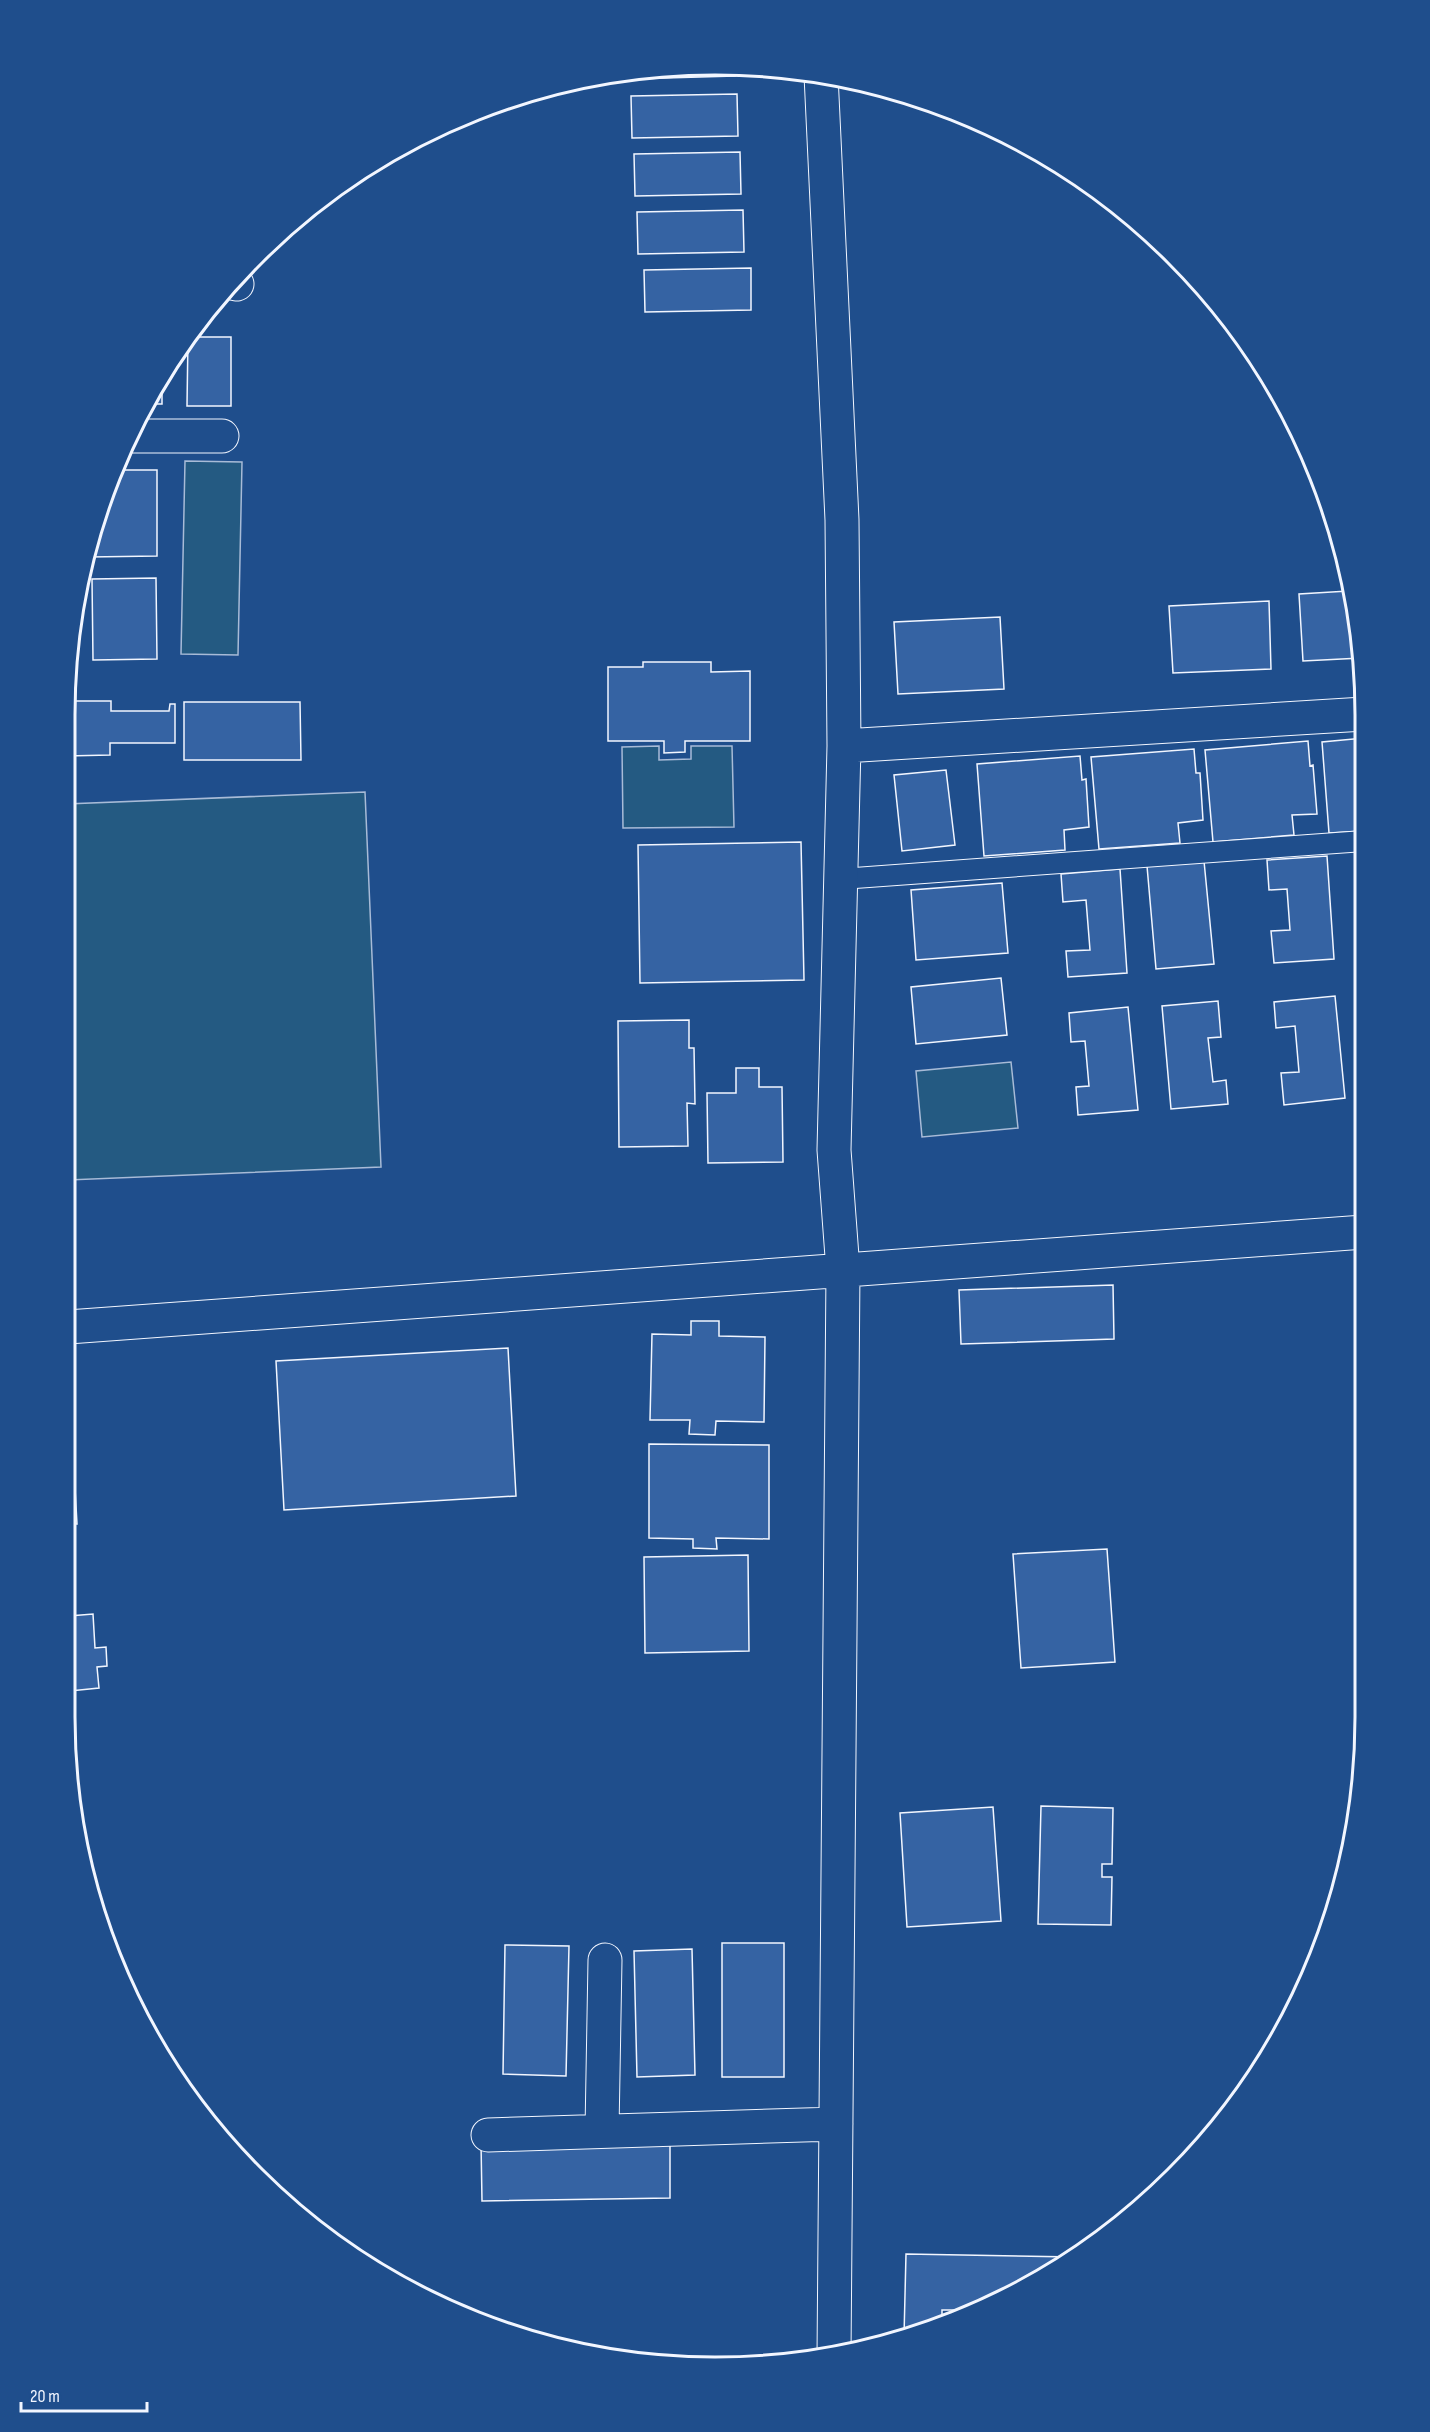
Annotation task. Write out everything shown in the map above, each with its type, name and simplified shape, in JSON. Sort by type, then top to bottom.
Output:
[{"type":"street","points":[[821,84],[842,520],[844,746],[834,1150],[843,1270],[834,2346]]},
{"type":"street","points":[[139,436],[222,436]]},
{"type":"street","points":[[844,746],[1355,715]]},
{"type":"street","points":[[75,1326],[1355,1233]]},
{"type":"street","points":[[602,2130],[605,1960]]},
{"type":"street","points":[[488,2135],[836,2124]]},
{"type":"lane","points":[[841,879],[1355,842]]},
{"type":"shaded area","points":[[185,461],[242,462],[238,655],[181,654]]},
{"type":"shaded area","points":[[659,746],[659,760],[691,759],[691,746],[732,746],[734,827],[623,828],[622,747]]},
{"type":"shaded area","points":[[365,792],[381,1167],[75,1180],[75,804]]},
{"type":"shaded area","points":[[1011,1062],[1018,1128],[922,1137],[916,1071]]},
{"type":"building","points":[[673,76],[735,76],[646,79]]},
{"type":"building","points":[[737,94],[738,136],[632,138],[631,96]]},
{"type":"building","points":[[740,152],[741,194],[635,196],[634,154]]},
{"type":"building","points":[[743,210],[744,252],[638,254],[637,212]]},
{"type":"building","points":[[751,268],[751,310],[645,312],[644,270]]},
{"type":"building","points":[[199,337],[231,337],[231,406],[187,406],[188,352]]},
{"type":"building","points":[[162,393],[162,404],[156,404]]},
{"type":"building","points":[[124,470],[157,470],[157,556],[95,557],[109,509]]},
{"type":"building","points":[[156,578],[157,659],[93,660],[92,579]]},
{"type":"building","points":[[1343,591],[1353,658],[1303,661],[1299,594]]},
{"type":"building","points":[[1269,601],[1271,669],[1173,673],[1169,606]]},
{"type":"building","points":[[1000,617],[1004,689],[898,694],[894,622]]},
{"type":"building","points":[[643,662],[711,662],[711,672],[750,671],[750,741],[685,741],[685,752],[664,753],[664,741],[608,741],[608,667],[643,667]]},
{"type":"building","points":[[75,701],[111,701],[111,711],[169,711],[170,704],[175,704],[175,743],[110,743],[110,755],[75,756]]},
{"type":"building","points":[[184,702],[300,702],[301,760],[184,760]]},
{"type":"building","points":[[1355,739],[1355,832],[1329,833],[1322,742]]},
{"type":"building","points":[[1308,741],[1310,766],[1313,765],[1317,814],[1292,815],[1294,835],[1213,842],[1205,750]]},
{"type":"building","points":[[1194,749],[1196,773],[1200,773],[1203,820],[1178,823],[1180,843],[1099,849],[1091,757]]},
{"type":"building","points":[[1080,756],[1082,780],[1086,779],[1089,827],[1064,830],[1065,850],[984,856],[977,764]]},
{"type":"building","points":[[946,770],[955,845],[902,851],[894,775]]},
{"type":"building","points":[[801,842],[804,980],[640,983],[638,845]]},
{"type":"building","points":[[1327,856],[1334,959],[1274,963],[1271,931],[1290,930],[1287,889],[1269,890],[1267,860]]},
{"type":"building","points":[[1204,861],[1214,964],[1156,969],[1147,866]]},
{"type":"building","points":[[1120,869],[1127,973],[1068,977],[1066,951],[1090,950],[1086,900],[1063,902],[1061,874]]},
{"type":"building","points":[[1002,883],[1008,953],[916,960],[911,890]]},
{"type":"building","points":[[1001,978],[1007,1035],[916,1044],[911,987]]},
{"type":"building","points":[[1335,996],[1345,1098],[1284,1105],[1281,1073],[1299,1072],[1295,1026],[1276,1028],[1274,1002]]},
{"type":"building","points":[[1218,1001],[1221,1037],[1208,1038],[1213,1082],[1226,1080],[1228,1104],[1171,1109],[1162,1006]]},
{"type":"building","points":[[1128,1007],[1138,1110],[1078,1115],[1076,1087],[1089,1086],[1085,1041],[1071,1042],[1069,1013]]},
{"type":"building","points":[[689,1020],[689,1048],[694,1048],[695,1104],[687,1103],[688,1146],[619,1147],[618,1021]]},
{"type":"building","points":[[736,1068],[759,1068],[759,1087],[782,1087],[783,1162],[708,1163],[707,1093],[736,1093]]},
{"type":"building","points":[[1113,1285],[1114,1339],[961,1344],[959,1290]]},
{"type":"building","points":[[691,1321],[719,1321],[719,1336],[765,1337],[764,1422],[716,1421],[715,1435],[689,1434],[690,1420],[650,1420],[652,1334],[691,1335]]},
{"type":"building","points":[[508,1348],[516,1496],[284,1510],[276,1361]]},
{"type":"building","points":[[649,1444],[769,1445],[769,1539],[716,1538],[717,1549],[693,1548],[693,1539],[649,1538]]},
{"type":"building","points":[[75,1488],[77,1524],[75,1524]]},
{"type":"building","points":[[1107,1549],[1115,1662],[1021,1668],[1013,1554]]},
{"type":"building","points":[[748,1555],[749,1651],[645,1653],[644,1557]]},
{"type":"building","points":[[93,1614],[95,1648],[106,1647],[107,1666],[97,1667],[99,1688],[75,1690],[75,1616]]},
{"type":"building","points":[[1041,1806],[1113,1808],[1112,1864],[1102,1864],[1102,1877],[1112,1877],[1111,1925],[1038,1924]]},
{"type":"building","points":[[993,1807],[1001,1921],[907,1927],[900,1813]]},
{"type":"building","points":[[722,1943],[784,1943],[784,2077],[722,2077]]},
{"type":"building","points":[[505,1945],[569,1946],[566,2076],[503,2074]]},
{"type":"building","points":[[692,1949],[695,2075],[637,2077],[634,1951]]},
{"type":"building","points":[[670,2140],[670,2198],[482,2201],[481,2143]]},
{"type":"building","points":[[906,2254],[1058,2257],[998,2291],[955,2310],[942,2310],[942,2315],[904,2328]]}]
